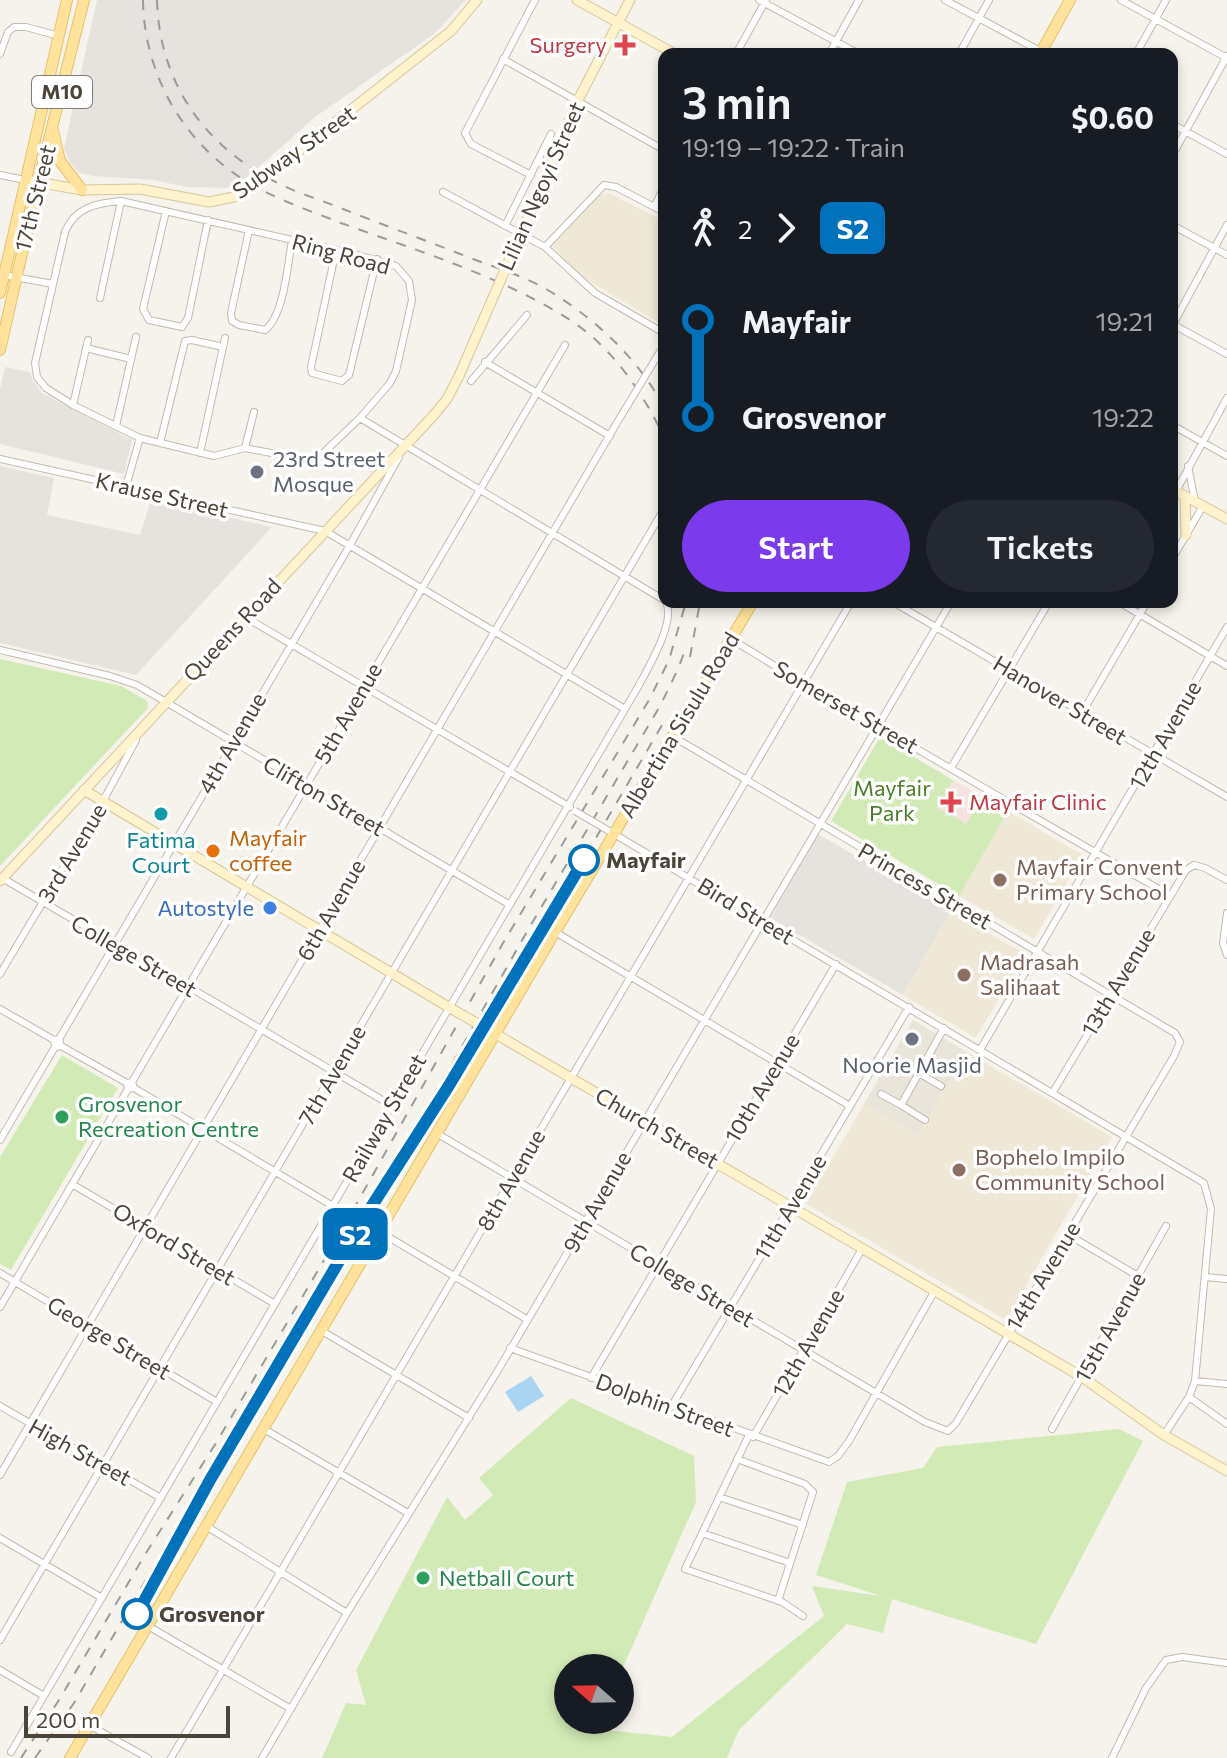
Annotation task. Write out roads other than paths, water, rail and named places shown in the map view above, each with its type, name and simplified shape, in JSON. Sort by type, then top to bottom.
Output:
[{"type":"main road","name":"17th Street","points":[[0,293],[67,0]]},
{"type":"main road","name":"17th Street","points":[[0,350],[84,0]]},
{"type":"main road","points":[[1045,48],[1070,0]]},
{"type":"main road","points":[[53,130],[60,161],[82,190]]},
{"type":"main road","name":"Albertina Sisulu Road","points":[[70,1758],[438,1134],[493,1032],[749,608]]},
{"type":"street","name":"Subway Street","points":[[25,180],[82,190],[140,189],[209,202],[223,201],[243,193],[443,38],[468,14],[477,0]]},
{"type":"street","points":[[531,175],[471,144],[465,133],[535,0]]},
{"type":"street","points":[[577,0],[663,48]]},
{"type":"street","name":"Lilian Ngoyi Street","points":[[459,376],[578,100],[630,0]]},
{"type":"street","points":[[832,48],[859,0]]},
{"type":"street","points":[[945,0],[1033,48]]},
{"type":"street","points":[[962,48],[989,0]]},
{"type":"street","points":[[1121,0],[1227,57],[1178,145]]},
{"type":"street","points":[[1139,48],[1166,0]]},
{"type":"street","points":[[739,48],[763,1],[848,48]]},
{"type":"street","points":[[0,54],[8,32],[18,25],[59,36]]},
{"type":"street","points":[[503,59],[658,147]]},
{"type":"street","points":[[1178,127],[1227,154]]},
{"type":"street","points":[[505,226],[551,134]]},
{"type":"street","points":[[0,175],[25,180]]},
{"type":"street","points":[[545,247],[604,185],[616,187],[658,209]]},
{"type":"street","points":[[443,192],[545,247],[595,293],[658,330]]},
{"type":"street","points":[[654,207],[658,199]]},
{"type":"street","points":[[100,298],[121,201]]},
{"type":"street","name":"Ring Road","points":[[121,201],[166,211],[377,259],[396,266],[406,275],[412,300],[396,371],[390,383],[360,418],[326,452],[313,459],[245,448],[219,456],[140,438],[73,405],[46,388],[35,372],[36,353],[65,232],[74,215],[83,209],[121,201]]},
{"type":"street","points":[[166,211],[143,314],[149,320],[180,327],[186,322],[190,311],[208,220]]},
{"type":"street","points":[[1178,314],[1227,225]]},
{"type":"street","points":[[1178,228],[1227,255]]},
{"type":"street","points":[[249,230],[231,318],[235,324],[265,330],[276,316],[292,240]]},
{"type":"street","points":[[336,250],[311,369],[313,374],[342,381],[349,375],[377,259]]},
{"type":"street","points":[[4,275],[53,284]]},
{"type":"street","points":[[471,381],[527,315]]},
{"type":"street","points":[[1178,328],[1227,354]]},
{"type":"street","points":[[116,426],[136,337]]},
{"type":"street","points":[[200,453],[225,338]]},
{"type":"street","points":[[160,443],[185,341],[188,339],[223,347]]},
{"type":"street","points":[[73,405],[88,340]]},
{"type":"street","name":"5th Avenue","points":[[0,1307],[565,345]]},
{"type":"street","points":[[86,348],[131,359]]},
{"type":"street","name":"6th Avenue","points":[[0,1475],[658,356]]},
{"type":"street","points":[[485,362],[610,436]]},
{"type":"street","name":"Queens Road","points":[[1,879],[441,407],[459,376]]},
{"type":"street","points":[[1178,549],[1186,535],[1188,466],[1227,398]]},
{"type":"street","points":[[245,448],[254,412]]},
{"type":"street","points":[[360,418],[658,597]]},
{"type":"street","points":[[1178,428],[1227,456]]},
{"type":"street","points":[[126,486],[140,438]]},
{"type":"street","name":"4th Avenue","points":[[0,1140],[350,545],[404,446]]},
{"type":"street","name":"Krause Street","points":[[0,459],[325,531]]},
{"type":"street","points":[[1186,535],[1188,466]]},
{"type":"street","points":[[1186,497],[1227,519]]},
{"type":"street","name":"7th Avenue","points":[[0,1640],[658,519]]},
{"type":"street","points":[[325,531],[625,709]]},
{"type":"street","name":"Railway Street","points":[[11,1752],[391,1105],[453,1009],[510,905],[571,808],[659,645],[668,608]]},
{"type":"street","name":"8th Avenue","points":[[171,1758],[847,608]]},
{"type":"street","name":"Hanover Street","points":[[903,608],[1227,797]]},
{"type":"street","name":"9th Avenue","points":[[262,1758],[347,1613],[528,1320],[948,608]]},
{"type":"street","points":[[951,768],[1045,608]]},
{"type":"street","points":[[1130,608],[1227,666]]},
{"type":"street","points":[[1082,713],[1144,608]]},
{"type":"street","name":"Bird Street","points":[[245,617],[1204,1183],[1211,1209],[1205,1277]]},
{"type":"street","name":"12th Avenue","points":[[980,1050],[1227,627]]},
{"type":"street","name":"Somerset Street","points":[[731,639],[1169,895]]},
{"type":"street","name":"Clifton Street","points":[[0,650],[124,680],[510,905]]},
{"type":"street","name":"3rd Avenue","points":[[0,974],[103,801],[141,730]]},
{"type":"street","name":"Princess Street","points":[[672,736],[1178,1036]]},
{"type":"street","name":"Church Street","points":[[84,790],[1082,1377],[1164,1435],[1227,1471]]},
{"type":"street","name":"13th Avenue","points":[[1053,1092],[1186,870],[1194,865],[1201,866],[1227,880]]},
{"type":"street","name":"College Street","points":[[1,879],[391,1105]]},
{"type":"street","points":[[1227,913],[1223,943],[1227,955]]},
{"type":"street","points":[[555,932],[850,1106]]},
{"type":"street","name":"10th Avenue","points":[[591,1378],[836,964]]},
{"type":"street","name":"11th Avenue","points":[[671,1407],[909,1007]]},
{"type":"street","points":[[0,1009],[333,1206]]},
{"type":"street","points":[[901,1105],[944,1028]]},
{"type":"street","name":"14th Avenue","points":[[948,1431],[956,1423],[1179,1047],[1178,1036]]},
{"type":"street","points":[[903,1064],[941,1086]]},
{"type":"street","points":[[881,1094],[925,1120]]},
{"type":"street","name":"College Street","points":[[438,1134],[925,1422],[948,1431]]},
{"type":"street","name":"Oxford Street","points":[[72,1184],[275,1304]]},
{"type":"street","name":"15th Avenue","points":[[1052,1429],[1166,1226]]},
{"type":"street","points":[[380,1232],[528,1320]]},
{"type":"street","points":[[1067,1234],[1138,1276]]},
{"type":"street","name":"12th Avenue","points":[[778,1601],[685,1569],[737,1459],[862,1249]]},
{"type":"street","name":"George Street","points":[[0,1273],[217,1402]]},
{"type":"street","points":[[1164,1435],[1189,1397],[1195,1381],[1205,1277],[1227,1279]]},
{"type":"street","points":[[877,1394],[934,1292]]},
{"type":"street","points":[[322,1331],[469,1418]]},
{"type":"street","name":"Dolphin Street","points":[[510,1348],[751,1436],[832,1462],[877,1394]]},
{"type":"street","points":[[1195,1381],[1227,1384]]},
{"type":"street","points":[[1189,1397],[1227,1424]]},
{"type":"street","name":"High Street","points":[[0,1406],[161,1498]]},
{"type":"street","points":[[264,1429],[408,1513]]},
{"type":"street","points":[[737,1459],[809,1486],[813,1496],[778,1601],[803,1616]]},
{"type":"street","points":[[719,1497],[803,1525]]},
{"type":"street","points":[[206,1526],[347,1613]]},
{"type":"street","points":[[702,1533],[790,1563]]},
{"type":"street","points":[[0,1538],[102,1598]]},
{"type":"street","points":[[148,1626],[291,1709]]},
{"type":"street","points":[[1112,1758],[1151,1680],[1166,1660],[1182,1657],[1227,1663]]},
{"type":"street","points":[[0,1670],[44,1696]]},
{"type":"street","points":[[89,1725],[148,1758]]},
{"type":"water","points":[[531,1376],[544,1396],[518,1412],[505,1392]]},
{"type":"railway","points":[[143,0],[150,53],[159,78],[184,124],[220,162],[241,178],[278,198],[488,277],[544,304],[585,331],[613,357],[658,426]]},
{"type":"railway","points":[[157,0],[160,29],[175,82],[204,127],[245,164],[288,188],[513,274],[551,292],[601,328],[629,357],[658,396]]},
{"type":"railway","points":[[21,1758],[216,1443],[343,1228],[503,943],[649,700],[669,660],[684,608]]},
{"type":"railway","points":[[690,657],[699,608]]},
{"type":"railway","points":[[390,1166],[660,706],[687,645]]},
{"type":"railway","points":[[576,872],[665,720]]},
{"type":"railway","points":[[186,1524],[402,1159]]},
{"type":"railway","points":[[35,1758],[74,1703],[187,1510]]},
{"type":"train","name":"S2","points":[[137,1614],[210,1480],[368,1212],[448,1087],[584,860]]},
{"type":"place","name":"Surgery","points":[[625,45]]},
{"type":"place","name":"23rd Street Mosque","points":[[257,472]]},
{"type":"place","name":"Mayfair Clinic","points":[[951,802]]},
{"type":"place","name":"Fatima Court","points":[[161,814]]},
{"type":"place","name":"Mayfair coffee","points":[[213,851]]},
{"type":"place","name":"Mayfair","points":[[584,860]]},
{"type":"place","name":"Mayfair Convent Primary School","points":[[1000,880]]},
{"type":"place","name":"Autostyle","points":[[270,908]]},
{"type":"place","name":"Madrasah Salihaat","points":[[964,975]]},
{"type":"place","name":"Noorie Masjid","points":[[912,1039]]},
{"type":"place","name":"Grosvenor Recreation Centre","points":[[62,1117]]},
{"type":"place","name":"Bophelo Impilo Community School","points":[[959,1170]]},
{"type":"place","name":"Netball Court","points":[[423,1578]]},
{"type":"place","name":"Grosvenor","points":[[137,1614]]},
{"type":"park label","name":"Mayfair Park","points":[[892,800]]}]
